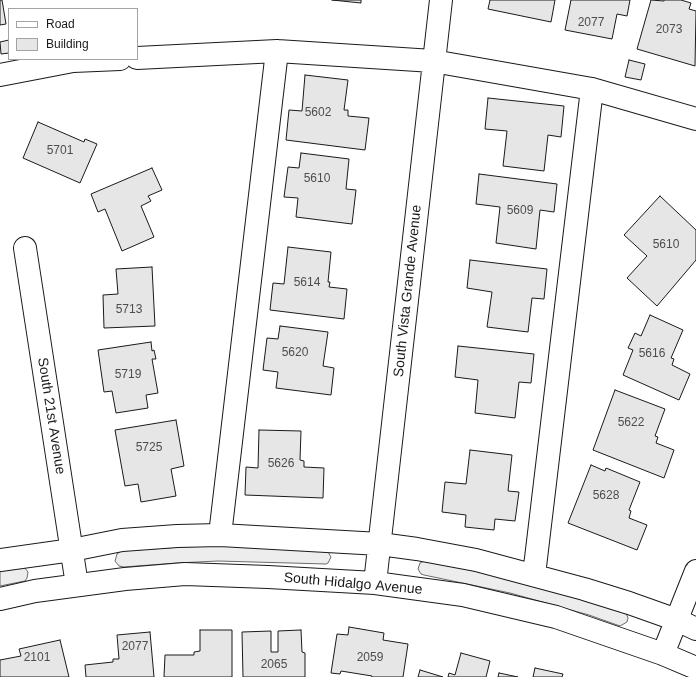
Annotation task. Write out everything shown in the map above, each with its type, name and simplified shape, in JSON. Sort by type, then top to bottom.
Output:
[{"type":"street","name":"South Vista Grande Avenue","points":[[375,583],[441,0]]},
{"type":"street","points":[[220,535],[277,50]]},
{"type":"street","points":[[138,58],[277,50],[433,61],[592,89],[696,119]]},
{"type":"street","points":[[0,74],[73,61],[96,60]]},
{"type":"street","points":[[534,576],[592,89]]},
{"type":"street","name":"South 21st Avenue","points":[[25,248],[77,585]]},
{"type":"street","points":[[0,560],[72,550],[122,540],[177,536],[220,535],[380,544],[476,560],[584,589],[629,603],[696,629]]},
{"type":"street","points":[[663,654],[696,571]]},
{"type":"street","name":"South Hidalgo Avenue","points":[[0,599],[35,591],[77,585],[185,574],[375,583],[463,595],[556,617],[663,654],[696,668]]},
{"type":"shaded area","points":[[239,545],[328,552],[331,557],[326,564],[218,561],[124,567],[119,566],[115,561],[117,554],[121,551]]},
{"type":"shaded area","points":[[424,561],[536,583],[626,613],[628,618],[627,622],[620,626],[589,615],[510,593],[424,575],[421,574],[418,569],[420,563]]},
{"type":"shaded area","points":[[24,567],[28,572],[25,581],[0,586],[0,570]]},
{"type":"building","points":[[0,0],[2,0],[6,24],[0,25]]},
{"type":"building","points":[[332,0],[361,0],[361,3]]},
{"type":"building","points":[[490,0],[555,0],[551,22],[488,9]]},
{"type":"building","points":[[571,0],[630,0],[627,16],[617,14],[612,39],[565,30]]},
{"type":"building","points":[[651,0],[681,0],[691,3],[689,9],[696,11],[695,66],[637,49]]},
{"type":"building","points":[[8,40],[8,53],[1,54],[0,42]]},
{"type":"building","points":[[629,60],[645,64],[641,80],[625,77]]},
{"type":"building","points":[[305,75],[348,80],[344,110],[348,110],[348,116],[369,118],[365,150],[286,140],[289,110],[302,111]]},
{"type":"building","points":[[488,98],[564,106],[561,137],[548,135],[544,171],[503,166],[507,131],[485,129]]},
{"type":"building","points":[[38,122],[84,142],[85,139],[97,144],[80,183],[23,158]]},
{"type":"building","points":[[301,153],[349,159],[346,189],[356,190],[352,224],[296,217],[298,198],[284,197],[288,167],[299,168]]},
{"type":"building","points":[[152,168],[162,190],[148,196],[151,201],[141,206],[154,237],[122,251],[105,209],[98,212],[91,194]]},
{"type":"building","points":[[479,174],[557,184],[554,212],[540,210],[536,249],[496,243],[500,207],[476,204]]},
{"type":"building","points":[[660,196],[696,230],[696,260],[657,306],[627,278],[647,256],[624,235]]},
{"type":"building","points":[[288,247],[331,252],[328,282],[330,282],[329,287],[347,289],[344,319],[270,310],[273,283],[284,284]]},
{"type":"building","points":[[470,260],[547,269],[544,299],[532,298],[528,332],[487,327],[492,292],[467,288]]},
{"type":"building","points":[[152,267],[155,326],[104,328],[103,295],[118,294],[116,269]]},
{"type":"building","points":[[650,315],[683,330],[671,358],[674,359],[672,365],[690,374],[679,400],[623,375],[633,350],[628,348],[635,333],[641,336]]},
{"type":"building","points":[[280,326],[328,332],[323,366],[334,368],[331,395],[276,388],[278,372],[263,370],[267,338],[278,339]]},
{"type":"building","points":[[151,342],[152,351],[154,350],[156,359],[152,359],[158,393],[146,395],[148,408],[116,413],[112,391],[104,392],[98,350]]},
{"type":"building","points":[[458,346],[534,354],[531,383],[519,382],[515,418],[475,413],[478,380],[455,377]]},
{"type":"building","points":[[615,390],[665,409],[655,436],[658,437],[656,443],[674,450],[664,478],[593,450]]},
{"type":"building","points":[[176,420],[184,466],[171,469],[176,496],[141,502],[138,484],[125,486],[115,430]]},
{"type":"building","points":[[259,430],[301,431],[300,460],[304,461],[304,467],[324,468],[323,498],[245,495],[246,467],[258,468]]},
{"type":"building","points":[[470,450],[512,455],[508,491],[519,492],[515,521],[495,519],[494,530],[465,527],[466,515],[442,512],[445,482],[466,484]]},
{"type":"building","points":[[591,465],[605,471],[606,468],[640,482],[629,510],[631,511],[629,518],[647,525],[637,550],[568,523]]},
{"type":"building","points":[[349,627],[384,633],[383,640],[408,644],[403,677],[372,677],[341,671],[340,674],[331,673],[337,634],[348,635]]},
{"type":"building","points":[[200,630],[232,630],[232,677],[164,677],[165,655],[194,655],[194,652],[200,651]]},
{"type":"building","points":[[301,630],[302,652],[305,653],[305,677],[243,677],[242,632],[271,631],[271,652],[278,652],[278,631]]},
{"type":"building","points":[[150,632],[154,677],[86,677],[85,665],[113,662],[113,659],[119,659],[117,635]]},
{"type":"building","points":[[60,640],[69,677],[0,677],[0,660],[21,656],[19,649]]},
{"type":"building","points":[[461,653],[490,661],[486,677],[448,677],[449,673],[455,675]]},
{"type":"building","points":[[535,668],[563,674],[562,677],[533,677]]},
{"type":"building","points":[[420,670],[443,677],[418,677]]},
{"type":"building","points":[[499,673],[518,677],[498,677]]}]
